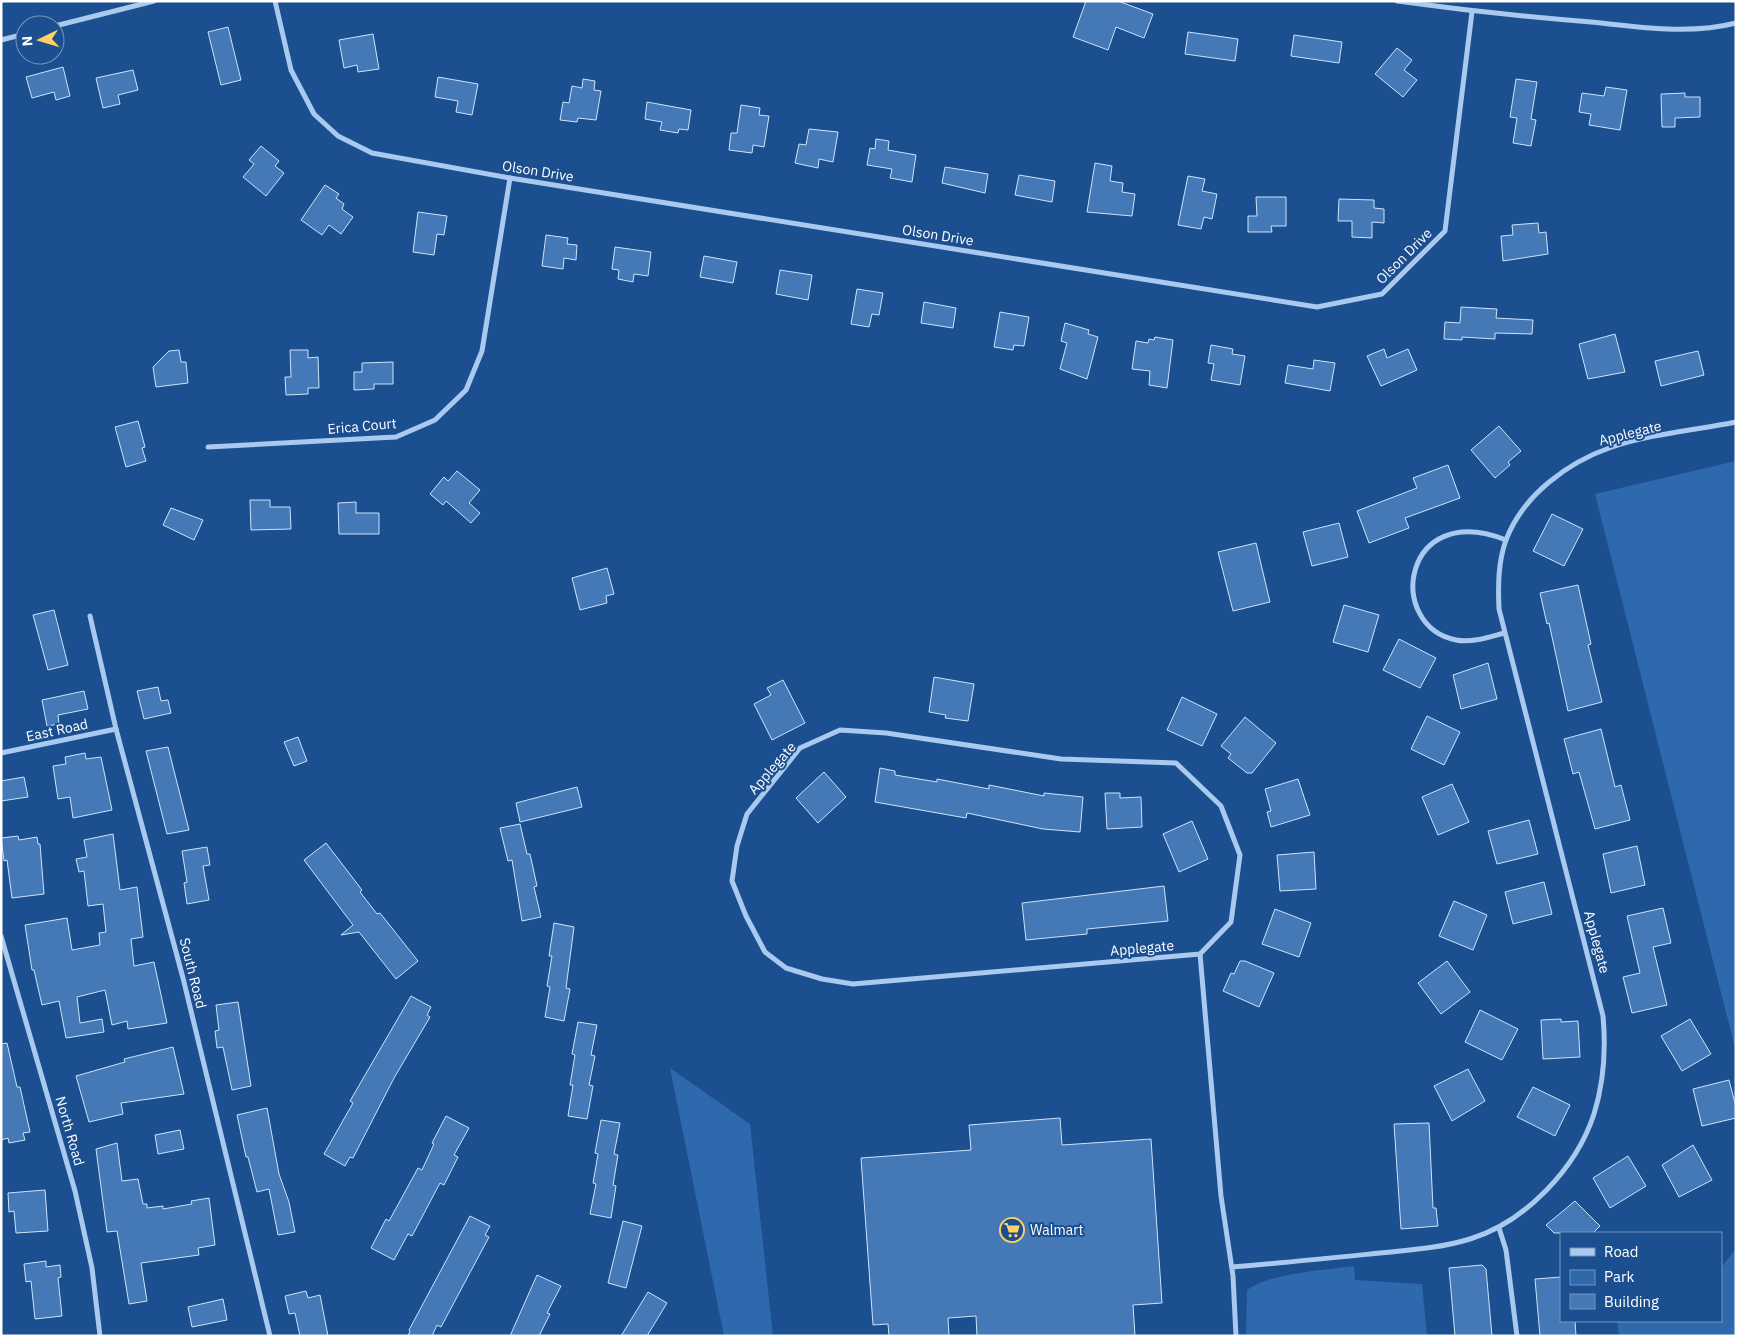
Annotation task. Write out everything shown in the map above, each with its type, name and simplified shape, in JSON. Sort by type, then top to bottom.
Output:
[{"type":"street","points":[[65,23],[154,1]]},
{"type":"street","name":"Olson Drive","points":[[275,1],[291,70],[314,114],[338,136],[372,153],[510,178],[1317,307],[1382,294],[1445,230],[1472,12]]},
{"type":"street","points":[[1397,1],[1472,12],[1662,29],[1716,28],[1736,23]]},
{"type":"street","points":[[1,40],[15,36]]},
{"type":"street","name":"Erica Court","points":[[208,447],[396,437],[435,420],[466,390],[482,351],[510,178]]},
{"type":"street","name":"Applegate","points":[[1232,1267],[1436,1247],[1470,1240],[1499,1228],[1538,1197],[1555,1180],[1573,1156],[1593,1115],[1603,1069],[1605,1039],[1597,986],[1499,608],[1498,586],[1506,540],[1521,515],[1542,488],[1584,458],[1613,447],[1736,422]]},
{"type":"street","points":[[1504,633],[1476,640],[1457,640],[1442,636],[1423,619],[1414,600],[1412,581],[1417,562],[1424,552],[1436,540],[1448,534],[1473,531],[1506,540]]},
{"type":"street","name":"South Road","points":[[90,616],[116,729],[183,978],[270,1336]]},
{"type":"street","name":"East Road","points":[[1,753],[116,729]]},
{"type":"street","name":"Applegate","points":[[840,730],[886,733],[1061,759],[1176,763],[1222,806],[1240,855],[1231,922],[1200,954],[853,984],[822,979],[786,968],[765,952],[746,916],[732,881],[737,846],[748,814],[800,748],[840,730]]},
{"type":"street","name":"North Road","points":[[1,936],[75,1191],[92,1268],[100,1336]]},
{"type":"street","points":[[1200,954],[1221,1196],[1232,1267],[1236,1336]]},
{"type":"street","points":[[1499,1228],[1506,1250],[1517,1336]]},
{"type":"green space","points":[[1736,461],[1736,1052],[1595,494]]},
{"type":"green space","points":[[670,1068],[750,1124],[773,1336],[724,1336]]},
{"type":"green space","points":[[1736,1248],[1736,1336],[1619,1336],[1617,1322],[1722,1322],[1722,1267]]},
{"type":"green space","points":[[1354,1266],[1355,1280],[1422,1284],[1427,1336],[1246,1336],[1247,1290],[1257,1284],[1283,1276]]},
{"type":"building","points":[[1086,1],[1118,1],[1153,14],[1144,38],[1116,27],[1108,50],[1073,37]]},
{"type":"building","points":[[228,27],[241,80],[221,85],[208,32]]},
{"type":"building","points":[[1188,32],[1238,39],[1235,61],[1185,54]]},
{"type":"building","points":[[373,34],[379,69],[358,72],[357,65],[344,68],[339,40]]},
{"type":"building","points":[[1294,35],[1342,42],[1339,63],[1291,56]]},
{"type":"building","points":[[1397,48],[1412,60],[1404,70],[1417,80],[1403,97],[1375,74]]},
{"type":"building","points":[[63,67],[70,96],[56,100],[54,92],[32,98],[26,77]]},
{"type":"building","points":[[133,70],[138,90],[118,95],[120,104],[103,108],[96,78]]},
{"type":"building","points":[[438,77],[478,84],[472,115],[456,112],[458,101],[435,97]]},
{"type":"building","points":[[583,79],[595,81],[594,90],[601,91],[596,120],[578,118],[577,122],[560,120],[563,102],[569,103],[572,86],[582,88]]},
{"type":"building","points":[[1516,79],[1537,82],[1531,119],[1536,120],[1531,146],[1513,143],[1517,118],[1510,117]]},
{"type":"building","points":[[1606,87],[1627,90],[1620,130],[1589,125],[1591,114],[1579,112],[1582,93],[1604,96]]},
{"type":"building","points":[[1685,93],[1685,97],[1700,97],[1700,117],[1675,118],[1675,127],[1662,127],[1661,94]]},
{"type":"building","points":[[647,102],[691,110],[688,130],[679,129],[678,133],[660,130],[662,122],[645,119]]},
{"type":"building","points":[[741,105],[760,108],[759,115],[769,116],[764,147],[753,145],[752,153],[729,150],[731,133],[737,133]]},
{"type":"building","points":[[809,129],[838,132],[833,162],[819,159],[818,168],[795,163],[799,144],[806,145]]},
{"type":"building","points":[[876,139],[889,141],[888,150],[916,155],[912,182],[890,178],[892,169],[867,165],[870,148],[875,149]]},
{"type":"building","points":[[261,146],[279,161],[275,166],[284,173],[266,196],[243,177],[254,164],[249,160]]},
{"type":"building","points":[[1095,163],[1112,166],[1110,181],[1123,183],[1122,192],[1135,194],[1132,216],[1087,212]]},
{"type":"building","points":[[945,167],[988,174],[985,193],[942,183]]},
{"type":"building","points":[[1019,175],[1055,181],[1052,202],[1015,195]]},
{"type":"building","points":[[1188,176],[1205,179],[1202,191],[1217,194],[1212,219],[1204,217],[1201,229],[1178,225]]},
{"type":"building","points":[[325,185],[339,194],[336,198],[344,204],[342,209],[353,217],[341,234],[329,225],[322,235],[301,220]]},
{"type":"building","points":[[1256,197],[1286,197],[1286,226],[1271,226],[1272,232],[1248,232],[1248,216],[1257,216]]},
{"type":"building","points":[[1339,199],[1374,200],[1374,208],[1384,209],[1384,223],[1372,222],[1372,238],[1352,237],[1352,221],[1338,221]]},
{"type":"building","points":[[418,212],[447,216],[444,235],[437,234],[434,255],[413,252]]},
{"type":"building","points":[[1538,223],[1539,233],[1546,232],[1548,254],[1503,261],[1501,236],[1513,235],[1512,225]]},
{"type":"building","points":[[546,235],[568,238],[567,244],[577,245],[576,260],[564,258],[563,269],[542,266]]},
{"type":"building","points":[[615,247],[651,252],[648,276],[634,274],[633,282],[618,279],[619,270],[612,269]]},
{"type":"building","points":[[704,256],[737,262],[733,283],[700,277]]},
{"type":"building","points":[[780,270],[812,275],[808,300],[776,294]]},
{"type":"building","points":[[857,289],[883,293],[879,315],[872,314],[869,327],[851,324]]},
{"type":"building","points":[[924,302],[956,308],[953,328],[921,323]]},
{"type":"building","points":[[1461,307],[1497,309],[1496,318],[1533,320],[1532,334],[1495,333],[1495,339],[1462,337],[1462,340],[1444,339],[1445,322],[1460,323]]},
{"type":"building","points":[[1000,312],[1029,317],[1024,346],[1014,345],[1013,350],[994,347]]},
{"type":"building","points":[[1065,323],[1089,330],[1088,334],[1098,337],[1087,379],[1060,369],[1067,343],[1061,341]]},
{"type":"building","points":[[1615,334],[1625,372],[1588,379],[1579,344]]},
{"type":"building","points":[[1155,337],[1173,340],[1167,388],[1149,385],[1150,371],[1132,369],[1136,341],[1148,343],[1149,339],[1154,340]]},
{"type":"building","points":[[1211,345],[1233,349],[1232,354],[1245,356],[1240,385],[1211,380],[1214,364],[1208,363]]},
{"type":"building","points":[[1384,349],[1387,358],[1408,349],[1417,370],[1381,386],[1367,356]]},
{"type":"building","points":[[179,350],[181,362],[186,362],[188,383],[156,387],[153,367],[169,351]]},
{"type":"building","points":[[290,350],[308,350],[308,358],[318,357],[319,388],[308,388],[308,394],[286,395],[285,377],[291,377]]},
{"type":"building","points":[[1698,351],[1704,375],[1661,386],[1655,361]]},
{"type":"building","points":[[1314,360],[1335,363],[1330,391],[1285,383],[1288,365],[1313,369]]},
{"type":"building","points":[[393,362],[393,384],[374,384],[374,389],[354,390],[354,372],[362,372],[362,363]]},
{"type":"building","points":[[138,421],[145,447],[142,448],[146,461],[126,467],[115,427]]},
{"type":"building","points":[[1499,426],[1521,451],[1508,462],[1510,465],[1495,478],[1471,450]]},
{"type":"building","points":[[1448,465],[1460,498],[1405,518],[1409,528],[1369,543],[1357,511],[1417,488],[1413,478]]},
{"type":"building","points":[[457,471],[480,490],[469,503],[480,513],[471,523],[446,501],[443,505],[430,494],[444,477],[448,481]]},
{"type":"building","points":[[250,500],[270,500],[270,507],[290,507],[291,529],[251,530]]},
{"type":"building","points":[[356,502],[356,513],[379,513],[379,534],[339,534],[338,503]]},
{"type":"building","points":[[171,508],[203,520],[194,540],[163,525]]},
{"type":"building","points":[[1552,514],[1583,529],[1564,566],[1533,551]]},
{"type":"building","points":[[1339,523],[1348,557],[1312,566],[1303,532]]},
{"type":"building","points":[[1256,543],[1270,602],[1233,611],[1218,552]]},
{"type":"building","points":[[607,568],[614,594],[606,596],[607,603],[580,610],[572,578]]},
{"type":"building","points":[[1578,585],[1591,644],[1588,645],[1602,702],[1568,711],[1549,623],[1547,624],[1540,593]]},
{"type":"building","points":[[1344,605],[1379,615],[1368,652],[1333,642]]},
{"type":"building","points":[[54,610],[68,665],[48,670],[33,615]]},
{"type":"building","points":[[1399,639],[1436,658],[1420,688],[1383,670]]},
{"type":"building","points":[[1488,663],[1497,699],[1461,709],[1453,675]]},
{"type":"building","points":[[934,677],[974,684],[968,721],[945,718],[946,715],[929,712]]},
{"type":"building","points":[[783,680],[805,723],[772,740],[754,704],[771,695],[767,688]]},
{"type":"building","points":[[158,687],[161,701],[168,700],[171,713],[144,719],[137,691]]},
{"type":"building","points":[[84,691],[88,709],[58,715],[59,724],[47,726],[42,700]]},
{"type":"building","points":[[1182,697],[1217,714],[1202,746],[1167,730]]},
{"type":"building","points":[[1427,716],[1460,732],[1444,765],[1411,749]]},
{"type":"building","points":[[1245,717],[1276,743],[1252,773],[1247,773],[1228,758],[1231,754],[1221,746]]},
{"type":"building","points":[[1601,729],[1615,787],[1621,785],[1630,820],[1595,829],[1579,772],[1573,774],[1564,739]]},
{"type":"building","points":[[298,737],[307,761],[294,766],[284,742]]},
{"type":"building","points":[[168,747],[189,830],[167,834],[146,751]]},
{"type":"building","points":[[85,753],[86,759],[101,757],[112,810],[73,818],[70,797],[58,799],[53,766],[66,764],[65,757]]},
{"type":"building","points":[[880,768],[895,771],[895,775],[937,782],[937,779],[989,789],[989,785],[1044,796],[1044,793],[1083,797],[1080,832],[1043,829],[967,813],[966,818],[875,802]]},
{"type":"building","points":[[824,772],[846,797],[818,823],[796,798]]},
{"type":"building","points":[[24,777],[28,797],[1,801],[1,781]]},
{"type":"building","points":[[1298,779],[1310,815],[1271,827],[1267,812],[1271,811],[1265,789]]},
{"type":"building","points":[[1452,784],[1469,822],[1438,835],[1422,797]]},
{"type":"building","points":[[577,787],[582,807],[520,822],[516,803]]},
{"type":"building","points":[[1105,793],[1120,793],[1120,798],[1141,797],[1142,827],[1107,829]]},
{"type":"building","points":[[1529,820],[1538,854],[1497,864],[1488,831]]},
{"type":"building","points":[[1192,821],[1208,859],[1179,872],[1163,834]]},
{"type":"building","points":[[520,824],[527,854],[530,854],[537,886],[534,887],[541,917],[522,921],[512,860],[508,861],[500,828]]},
{"type":"building","points":[[113,834],[120,890],[137,887],[143,937],[131,939],[134,966],[154,962],[167,1023],[128,1029],[127,1021],[112,1025],[105,990],[77,997],[80,1023],[102,1019],[104,1032],[66,1038],[59,1001],[42,1005],[34,970],[32,970],[25,925],[67,918],[72,950],[100,945],[99,933],[106,932],[103,904],[88,906],[84,871],[79,872],[76,859],[87,857],[84,840]]},
{"type":"building","points":[[18,836],[19,840],[37,837],[38,844],[40,844],[44,894],[12,898],[7,860],[4,861],[1,838]]},
{"type":"building","points":[[326,843],[362,890],[360,892],[377,914],[380,913],[418,961],[396,979],[359,932],[341,935],[353,925],[304,860]]},
{"type":"building","points":[[1637,846],[1645,885],[1611,893],[1603,854]]},
{"type":"building","points":[[207,847],[210,865],[203,866],[209,900],[187,904],[184,883],[187,882],[182,851]]},
{"type":"building","points":[[1314,852],[1316,889],[1280,891],[1277,855]]},
{"type":"building","points":[[1544,882],[1552,914],[1513,924],[1505,892]]},
{"type":"building","points":[[1164,886],[1168,921],[1087,929],[1087,934],[1026,940],[1022,903]]},
{"type":"building","points":[[1454,901],[1487,915],[1473,950],[1439,936]]},
{"type":"building","points":[[1663,908],[1671,943],[1653,947],[1667,1005],[1632,1013],[1623,977],[1640,973],[1627,916]]},
{"type":"building","points":[[1275,909],[1311,923],[1299,957],[1262,944]]},
{"type":"building","points":[[554,923],[574,927],[566,988],[570,989],[564,1021],[545,1017],[550,987],[547,986],[552,956],[549,956]]},
{"type":"building","points":[[1240,961],[1245,961],[1274,973],[1259,1007],[1223,991],[1231,973],[1234,974]]},
{"type":"building","points":[[1447,961],[1470,992],[1441,1014],[1418,983]]},
{"type":"building","points":[[411,996],[431,1007],[427,1015],[430,1017],[394,1078],[353,1158],[350,1157],[345,1166],[324,1154],[353,1103],[350,1101]]},
{"type":"building","points":[[238,1002],[251,1086],[232,1090],[223,1047],[217,1048],[215,1031],[219,1030],[216,1005]]},
{"type":"building","points":[[1480,1010],[1518,1029],[1502,1060],[1465,1042]]},
{"type":"building","points":[[1561,1019],[1561,1022],[1578,1021],[1580,1057],[1543,1059],[1541,1020]]},
{"type":"building","points":[[1690,1019],[1711,1054],[1682,1071],[1661,1036]]},
{"type":"building","points":[[578,1022],[597,1025],[591,1055],[595,1056],[589,1085],[593,1086],[587,1119],[568,1116],[573,1085],[570,1085],[575,1055],[572,1054]]},
{"type":"building","points":[[7,1043],[17,1087],[20,1087],[30,1132],[23,1133],[25,1140],[9,1143],[8,1138],[1,1140],[1,1044]]},
{"type":"building","points":[[173,1047],[184,1094],[121,1103],[123,1114],[89,1122],[76,1076],[125,1062],[124,1059]]},
{"type":"building","points":[[1468,1069],[1485,1101],[1452,1121],[1434,1086]]},
{"type":"building","points":[[1729,1080],[1736,1107],[1736,1118],[1702,1126],[1693,1089]]},
{"type":"building","points":[[1533,1087],[1570,1105],[1555,1136],[1517,1117]]},
{"type":"building","points":[[267,1108],[279,1174],[289,1202],[295,1232],[278,1235],[269,1189],[257,1192],[248,1157],[246,1157],[237,1115]]},
{"type":"building","points":[[446,1116],[469,1128],[454,1155],[458,1157],[444,1185],[440,1183],[412,1236],[408,1234],[394,1260],[371,1248],[386,1219],[389,1221],[418,1168],[422,1170],[434,1144],[432,1143]]},
{"type":"building","name":"Walmart","points":[[1060,1118],[1062,1145],[1151,1139],[1162,1303],[1133,1305],[1135,1336],[977,1336],[976,1316],[948,1318],[949,1336],[889,1336],[888,1324],[873,1325],[861,1158],[971,1150],[969,1125]]},
{"type":"building","points":[[601,1120],[620,1123],[614,1154],[618,1155],[613,1185],[616,1186],[611,1218],[590,1214],[596,1184],[593,1183],[598,1154],[595,1153]]},
{"type":"building","points":[[1429,1123],[1433,1208],[1436,1208],[1438,1226],[1401,1229],[1394,1124]]},
{"type":"building","points":[[180,1130],[184,1149],[158,1154],[155,1135]]},
{"type":"building","points":[[117,1143],[122,1181],[138,1179],[143,1204],[147,1204],[147,1208],[163,1206],[163,1209],[192,1204],[191,1201],[209,1198],[215,1245],[198,1248],[199,1255],[141,1263],[147,1301],[129,1304],[117,1231],[107,1232],[96,1149]]},
{"type":"building","points":[[1693,1145],[1712,1180],[1679,1197],[1662,1165]]},
{"type":"building","points":[[1628,1156],[1646,1186],[1610,1208],[1593,1178]]},
{"type":"building","points":[[45,1190],[48,1231],[16,1233],[14,1211],[9,1212],[8,1193]]},
{"type":"building","points":[[1575,1201],[1600,1226],[1594,1232],[1554,1233],[1546,1225]]},
{"type":"building","points":[[470,1216],[490,1226],[485,1235],[489,1237],[441,1327],[437,1325],[432,1336],[408,1336],[409,1330]]},
{"type":"building","points":[[623,1221],[642,1226],[626,1288],[608,1283]]},
{"type":"building","points":[[46,1261],[46,1267],[60,1265],[61,1277],[58,1278],[62,1316],[35,1319],[31,1281],[26,1282],[24,1264]]},
{"type":"building","points":[[1482,1265],[1486,1269],[1492,1336],[1455,1336],[1449,1268]]},
{"type":"building","points":[[537,1275],[561,1286],[547,1313],[550,1314],[539,1336],[510,1336]]},
{"type":"building","points":[[1560,1277],[1560,1322],[1575,1322],[1576,1336],[1540,1336],[1535,1279]]},
{"type":"building","points":[[306,1291],[308,1298],[320,1295],[328,1336],[300,1336],[295,1313],[289,1314],[285,1296]]},
{"type":"building","points":[[648,1292],[667,1303],[647,1336],[621,1336]]},
{"type":"building","points":[[223,1299],[227,1320],[192,1327],[188,1307]]},
{"type":"place","name":"Walmart","points":[[1012,1230]]}]
